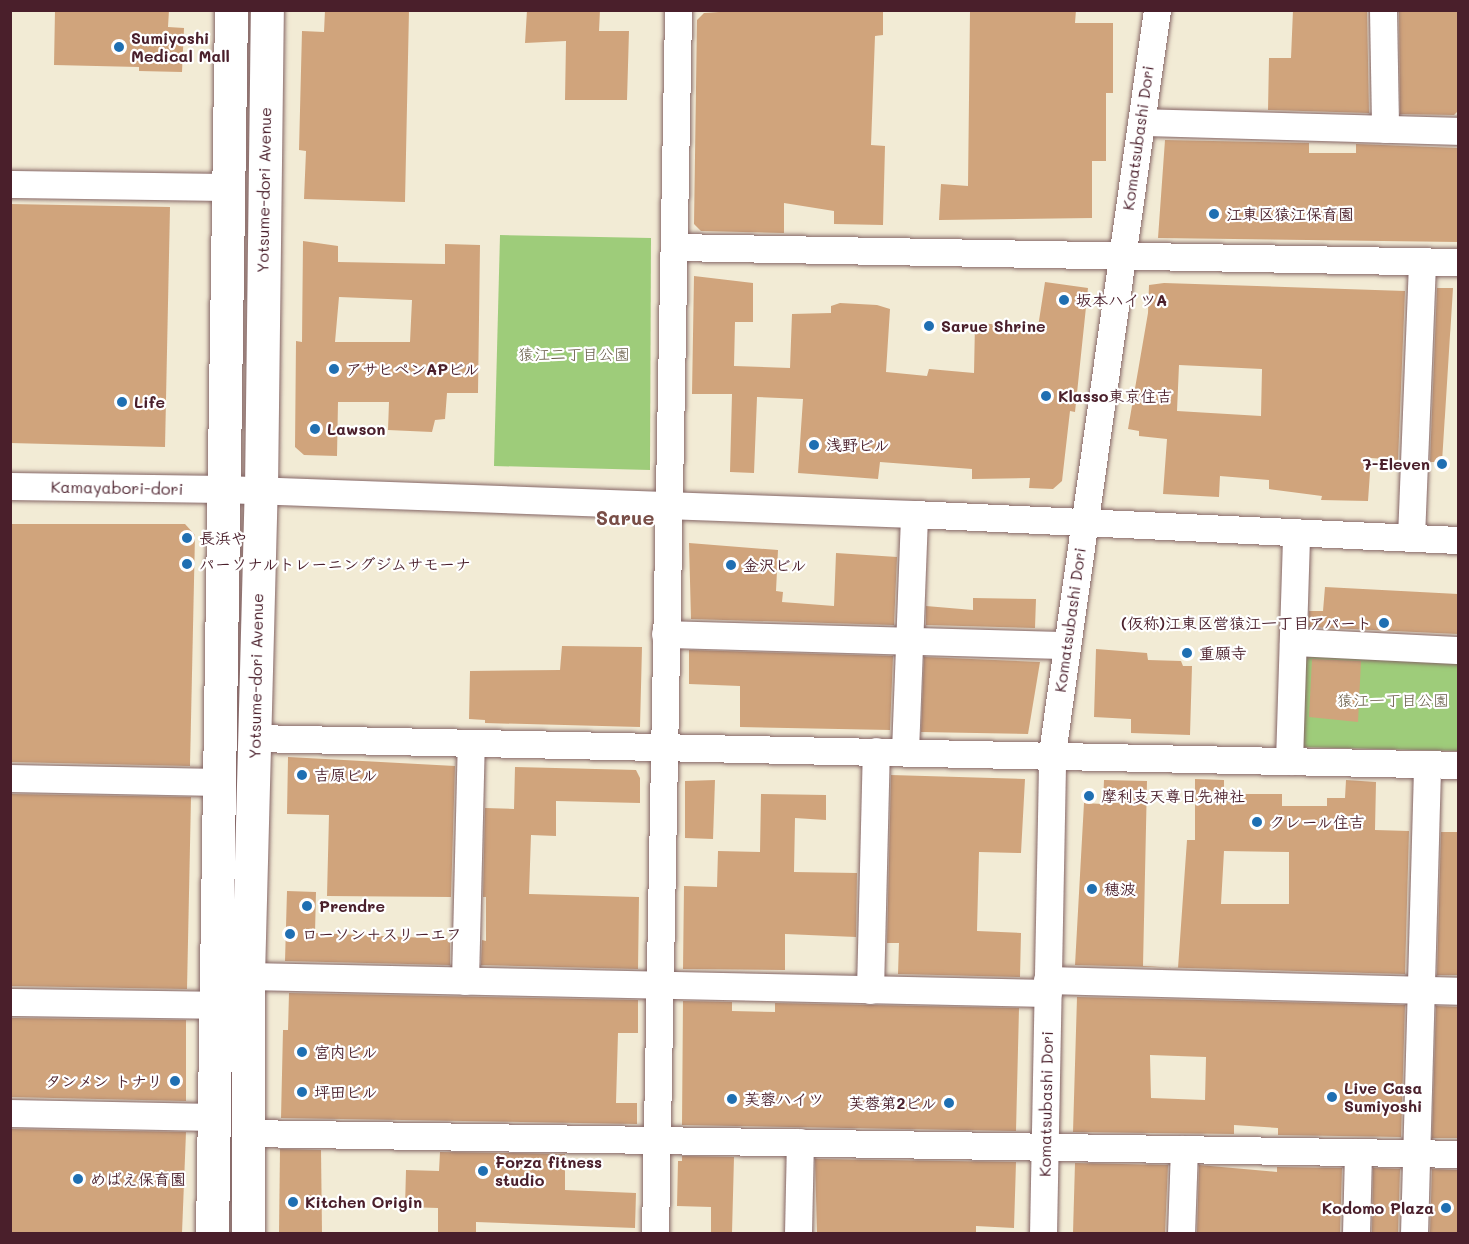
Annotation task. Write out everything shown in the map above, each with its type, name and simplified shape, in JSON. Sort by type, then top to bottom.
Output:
[{"type":"main road","points":[[212,1233],[231,10]]},
{"type":"main road","name":"Yotsume-dori Avenue","points":[[248,1233],[248,976],[261,490],[267,10]]},
{"type":"street","points":[[655,1233],[678,10]]},
{"type":"street","name":"Komatsubashi Dori","points":[[1043,1233],[1052,753],[1157,10]]},
{"type":"street","points":[[1383,10],[1385,129]]},
{"type":"street","points":[[1141,122],[1458,131]]},
{"type":"street","points":[[10,184],[155,184],[228,187]]},
{"type":"street","points":[[675,247],[1121,258],[1458,262]]},
{"type":"street","points":[[1411,537],[1422,262]]},
{"type":"street","name":"Kamayabori-dori","points":[[10,486],[261,490],[914,514],[1458,540]]},
{"type":"street","points":[[905,751],[907,640],[914,514]]},
{"type":"street","points":[[1289,761],[1296,532]]},
{"type":"street","points":[[665,634],[1066,645]]},
{"type":"street","points":[[1293,642],[1458,650]]},
{"type":"street","points":[[254,738],[1052,753],[1458,765]]},
{"type":"street","points":[[465,981],[471,743]]},
{"type":"street","points":[[870,990],[876,751]]},
{"type":"street","points":[[1414,1233],[1418,990],[1426,765]]},
{"type":"street","points":[[10,778],[219,782]]},
{"type":"street","points":[[248,976],[870,990],[1048,986],[1458,991]]},
{"type":"street","points":[[10,1002],[216,1005]]},
{"type":"street","points":[[10,1113],[214,1117]]},
{"type":"street","points":[[248,1133],[1458,1154]]},
{"type":"street","points":[[798,1233],[800,1142]]},
{"type":"street","points":[[1181,1233],[1184,1149]]},
{"type":"street","points":[[1356,1233],[1358,1152]]},
{"type":"green space","name":"猿江二丁目公園","points":[[500,235],[651,238],[650,470],[494,466]]},
{"type":"green space","name":"猿江一丁目公園","points":[[1297,647],[1458,654],[1458,751],[1295,747]]},
{"type":"building","name":"Sumiyoshi Medical Mall","points":[[55,10],[169,10],[168,27],[184,28],[182,72],[139,71],[139,67],[54,65]]},
{"type":"building","points":[[325,10],[409,10],[405,202],[304,199],[306,151],[299,150],[302,31],[324,32]]},
{"type":"building","points":[[527,10],[600,10],[599,31],[629,31],[627,100],[565,100],[566,41],[525,43]]},
{"type":"building","points":[[749,10],[883,10],[883,35],[875,36],[871,145],[885,146],[883,225],[834,224],[834,211],[784,203],[784,233],[701,231],[694,224],[697,20],[704,13]]},
{"type":"building","points":[[970,10],[1076,10],[1075,23],[1113,23],[1113,93],[1106,93],[1106,161],[1092,161],[1092,218],[939,220],[941,184],[968,186]]},
{"type":"building","points":[[1293,10],[1367,10],[1369,113],[1268,110],[1269,58],[1291,58]]},
{"type":"building","points":[[1399,10],[1458,10],[1458,111],[1454,115],[1400,114]]},
{"type":"building","points":[[1165,140],[1309,143],[1309,153],[1356,153],[1356,144],[1458,148],[1458,242],[1158,238]]},
{"type":"building","points":[[10,204],[170,207],[165,447],[10,443]]},
{"type":"building","points":[[303,241],[338,246],[338,262],[445,264],[445,244],[480,245],[478,393],[447,393],[445,419],[435,420],[432,432],[388,430],[389,402],[338,402],[337,456],[304,455],[295,447],[296,341],[302,342]],"holes":[[[339,297],[412,300],[410,342],[335,342]]]},
{"type":"building","points":[[694,276],[753,283],[753,322],[735,322],[734,366],[790,368],[792,314],[831,313],[831,306],[840,303],[877,305],[890,309],[886,372],[927,376],[929,369],[974,373],[975,323],[1038,327],[1045,282],[1088,288],[1075,412],[1070,411],[1062,481],[1053,489],[1029,488],[1030,478],[972,479],[972,469],[880,462],[878,479],[798,473],[803,399],[757,397],[754,473],[730,472],[732,394],[692,394]]},
{"type":"building","points":[[1164,283],[1405,291],[1398,460],[1371,458],[1368,501],[1321,500],[1322,496],[1269,489],[1269,480],[1220,476],[1219,497],[1163,494],[1167,439],[1139,436],[1139,431],[1128,429],[1148,313],[1149,285]],"holes":[[[1179,365],[1262,369],[1261,416],[1177,411]]]},
{"type":"building","points":[[1437,288],[1453,288],[1442,462],[1430,462]]},
{"type":"building","points":[[10,524],[185,524],[195,535],[190,766],[10,762]]},
{"type":"building","points":[[689,543],[778,550],[776,591],[783,592],[782,602],[834,606],[836,553],[897,557],[894,625],[691,619]]},
{"type":"building","name":"(仮称)江東区営猿江一丁目アパート","points":[[1325,587],[1458,594],[1458,634],[1309,627],[1309,611],[1323,611]]},
{"type":"building","points":[[973,598],[1036,599],[1035,628],[926,625],[926,606],[973,610]]},
{"type":"building","points":[[562,646],[642,647],[640,727],[485,723],[485,720],[469,719],[470,671],[560,670]]},
{"type":"building","points":[[1096,649],[1147,653],[1148,660],[1181,661],[1183,666],[1192,666],[1190,735],[1131,733],[1131,719],[1094,717]]},
{"type":"building","points":[[689,650],[893,656],[890,730],[740,727],[740,686],[689,684]]},
{"type":"building","points":[[924,657],[1040,662],[1028,734],[921,732]]},
{"type":"building","points":[[1312,659],[1361,661],[1358,722],[1309,717]]},
{"type":"building","points":[[288,757],[455,766],[451,897],[327,896],[329,815],[287,814]]},
{"type":"building","points":[[515,767],[636,770],[640,778],[640,803],[556,801],[556,836],[531,835],[529,894],[639,897],[638,969],[481,965],[482,940],[486,941],[486,897],[483,897],[485,808],[514,809]]},
{"type":"building","points":[[891,775],[1025,779],[1021,853],[979,852],[977,931],[1021,933],[1020,977],[898,974],[899,943],[887,943]]},
{"type":"building","points":[[1195,779],[1224,780],[1224,794],[1282,794],[1282,806],[1327,806],[1327,798],[1345,798],[1346,780],[1376,782],[1375,830],[1409,831],[1405,974],[1178,968],[1187,840],[1195,840]],"holes":[[[1224,851],[1289,852],[1289,904],[1221,904]]]},
{"type":"building","points":[[715,780],[713,839],[685,838],[685,781]]},
{"type":"building","points":[[1104,780],[1147,781],[1143,966],[1172,968],[1075,965],[1084,803],[1103,804]]},
{"type":"building","points":[[10,794],[191,797],[187,989],[10,986]]},
{"type":"building","points":[[761,794],[826,795],[826,820],[795,818],[794,872],[857,873],[856,937],[785,934],[785,970],[683,969],[684,886],[717,887],[718,851],[760,852]]},
{"type":"building","points":[[1441,832],[1458,832],[1458,975],[1437,975]]},
{"type":"building","points":[[287,891],[316,892],[315,933],[450,939],[450,965],[285,961]]},
{"type":"building","points":[[289,993],[638,1000],[638,1033],[618,1033],[616,1103],[637,1103],[637,1124],[281,1118],[283,1030],[288,1030]]},
{"type":"building","points":[[1077,997],[1405,1005],[1401,1137],[1278,1135],[1278,1128],[1234,1125],[1234,1134],[1073,1132]],"holes":[[[1150,1055],[1206,1057],[1205,1100],[1151,1098]]]},
{"type":"building","points":[[683,1001],[732,1002],[732,1011],[775,1012],[775,1003],[1019,1008],[1016,1131],[682,1125]]},
{"type":"building","points":[[1436,1006],[1458,1007],[1458,1138],[1432,1138]]},
{"type":"building","points":[[10,1018],[186,1020],[186,1101],[10,1097]]},
{"type":"building","points":[[10,1129],[186,1132],[182,1233],[10,1233]]},
{"type":"building","points":[[280,1149],[321,1150],[322,1233],[279,1233]]},
{"type":"building","points":[[440,1152],[565,1154],[565,1190],[636,1193],[635,1228],[476,1222],[476,1233],[438,1233],[438,1208],[405,1207],[406,1170],[439,1171]]},
{"type":"building","points":[[682,1156],[734,1157],[732,1233],[711,1233],[711,1207],[677,1206],[678,1161],[682,1161]]},
{"type":"building","points":[[815,1159],[1016,1162],[1014,1228],[976,1226],[976,1233],[817,1233]]},
{"type":"building","points":[[1075,1163],[1168,1165],[1165,1233],[1073,1233]]},
{"type":"building","points":[[1199,1165],[1277,1172],[1277,1167],[1342,1168],[1340,1233],[1197,1233]]},
{"type":"building","points":[[1373,1168],[1400,1169],[1398,1233],[1372,1233]]},
{"type":"building","name":"Kodomo Plaza","points":[[1432,1169],[1458,1170],[1458,1233],[1430,1233]]},
{"type":"place","name":"Sumiyoshi Medical Mall","points":[[119,47]]},
{"type":"place","name":"江東区猿江保育園","points":[[1214,214]]},
{"type":"place","name":"坂本ハイツA","points":[[1064,300]]},
{"type":"place","name":"Sarue Shrine","points":[[929,326]]},
{"type":"place","name":"アサヒペンAPビル","points":[[334,369]]},
{"type":"place","name":"Klasso東京住吉","points":[[1046,396]]},
{"type":"place","name":"Life","points":[[122,402]]},
{"type":"place","name":"Lawson","points":[[315,429]]},
{"type":"place","name":"浅野ビル","points":[[814,445]]},
{"type":"place","name":"7-Eleven","points":[[1442,464]]},
{"type":"place","name":"長浜や","points":[[187,538]]},
{"type":"place","name":"パーソナルトレーニングジムサモーナ","points":[[187,564]]},
{"type":"place","name":"金沢ビル","points":[[731,565]]},
{"type":"place","name":"(仮称)江東区営猿江一丁目アパート","points":[[1384,623]]},
{"type":"place","name":"重願寺","points":[[1187,653]]},
{"type":"place","name":"吉原ビル","points":[[302,775]]},
{"type":"place","name":"摩利支天尊日先神社","points":[[1089,796]]},
{"type":"place","name":"クレール住吉","points":[[1257,822]]},
{"type":"place","name":"穂波","points":[[1092,889]]},
{"type":"place","name":"Prendre","points":[[307,906]]},
{"type":"place","name":"ローソン＋スリーエフ","points":[[290,934]]},
{"type":"place","name":"宮内ビル","points":[[302,1052]]},
{"type":"place","name":"タンメン トナリ","points":[[175,1081]]},
{"type":"place","name":"坪田ビル","points":[[302,1092]]},
{"type":"place","name":"Live Casa Sumiyoshi","points":[[1332,1097]]},
{"type":"place","name":"芙蓉ハイツ","points":[[732,1099]]},
{"type":"place","name":"芙蓉第2ビル","points":[[949,1103]]},
{"type":"place","name":"Forza fitness studio","points":[[483,1171]]},
{"type":"place","name":"めばえ保育園","points":[[78,1179]]},
{"type":"place","name":"Kitchen Origin","points":[[293,1202]]},
{"type":"place","name":"Kodomo Plaza","points":[[1446,1208]]},
{"type":"district","name":"Sarue","points":[[625,517]]}]
